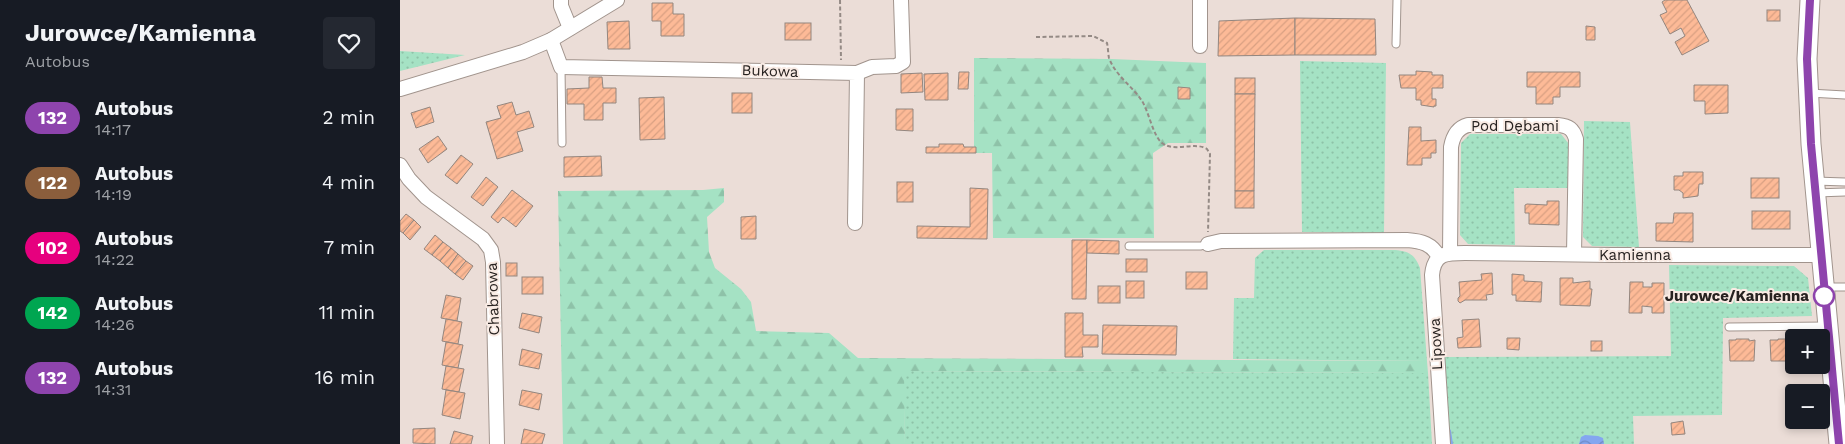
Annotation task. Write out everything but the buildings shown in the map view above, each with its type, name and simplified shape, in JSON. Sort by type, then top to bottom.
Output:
[{"type":"street","points":[[561,0],[561,6],[570,28]]},
{"type":"street","name":"Bukowa","points":[[561,67],[857,73],[872,67],[896,66],[903,62],[901,0]]},
{"type":"street","points":[[1200,0],[1200,46]]},
{"type":"street","points":[[1810,0],[1807,59],[1808,93],[1820,255],[1839,444]]},
{"type":"street","points":[[400,89],[523,52],[551,40],[614,1]]},
{"type":"street","points":[[551,40],[561,67]]},
{"type":"street","points":[[855,224],[857,73]]},
{"type":"street","name":"Pod Dębami","points":[[1445,255],[1451,147],[1457,130],[1468,125],[1558,125],[1568,126],[1572,130],[1576,139],[1574,254]]},
{"type":"street","name":"Chabrowa","points":[[400,165],[409,180],[426,196],[483,239],[491,250],[493,262],[497,444]]},
{"type":"street","points":[[1208,244],[1230,241],[1413,240],[1428,244],[1445,255]]},
{"type":"street","name":"Kamienna","points":[[1445,255],[1820,255]]},
{"type":"street","name":"Lipowa","points":[[1443,444],[1432,275],[1434,265],[1445,255]]},
{"type":"lane","points":[[1396,44],[1397,0]]},
{"type":"lane","points":[[561,67],[562,143]]},
{"type":"lane","points":[[1808,93],[1845,95]]},
{"type":"lane","points":[[1815,187],[1845,182]]},
{"type":"lane","points":[[1815,187],[1845,192]]},
{"type":"lane","points":[[1129,246],[1201,246],[1208,244]]},
{"type":"lane","points":[[1824,287],[1845,287]]},
{"type":"lane","points":[[1729,327],[1827,326]]},
{"type":"path","points":[[840,0],[841,73]]},
{"type":"path","points":[[1036,37],[1093,36],[1107,42],[1110,59],[1124,81],[1142,101],[1162,144],[1172,147],[1199,146],[1207,149],[1210,154],[1208,244]]},
{"type":"green space","points":[[400,51],[465,55],[400,71]]},
{"type":"green space","points":[[974,58],[1112,59],[1206,63],[1206,143],[1168,143],[1153,153],[1154,238],[993,238],[992,153],[974,153]]},
{"type":"green space","points":[[1300,61],[1386,63],[1384,233],[1302,232]]},
{"type":"green space","points":[[1584,121],[1630,122],[1639,247],[1592,246],[1583,237]]},
{"type":"green space","points":[[1470,134],[1561,134],[1569,144],[1569,188],[1514,188],[1515,245],[1468,244],[1460,235],[1461,143]]},
{"type":"green space","points":[[724,188],[724,202],[707,217],[709,252],[715,268],[741,289],[751,302],[756,331],[829,333],[858,358],[1427,361],[1428,373],[904,371],[905,444],[563,444],[558,191],[703,190]]},
{"type":"green space","points":[[1264,250],[1395,250],[1404,251],[1411,255],[1420,268],[1427,361],[1233,359],[1234,298],[1254,298],[1255,258]]},
{"type":"green space","points":[[1669,265],[1794,266],[1808,278],[1812,316],[1723,318],[1722,415],[1633,416],[1634,444],[1447,444],[1442,357],[1671,356]]},
{"type":"green space","points":[[903,371],[1428,373],[1432,444],[905,444]]},
{"type":"water","points":[[1585,435],[1603,438],[1604,444],[1579,444],[1581,437]]},
{"type":"waterway","points":[[1449,431],[1451,444]]},
{"type":"bus line","name":"132","points":[[1810,0],[1807,59],[1811,144],[1839,444]]},
{"type":"place","name":"Jurowce/Kamienna","points":[[1824,296]]}]
